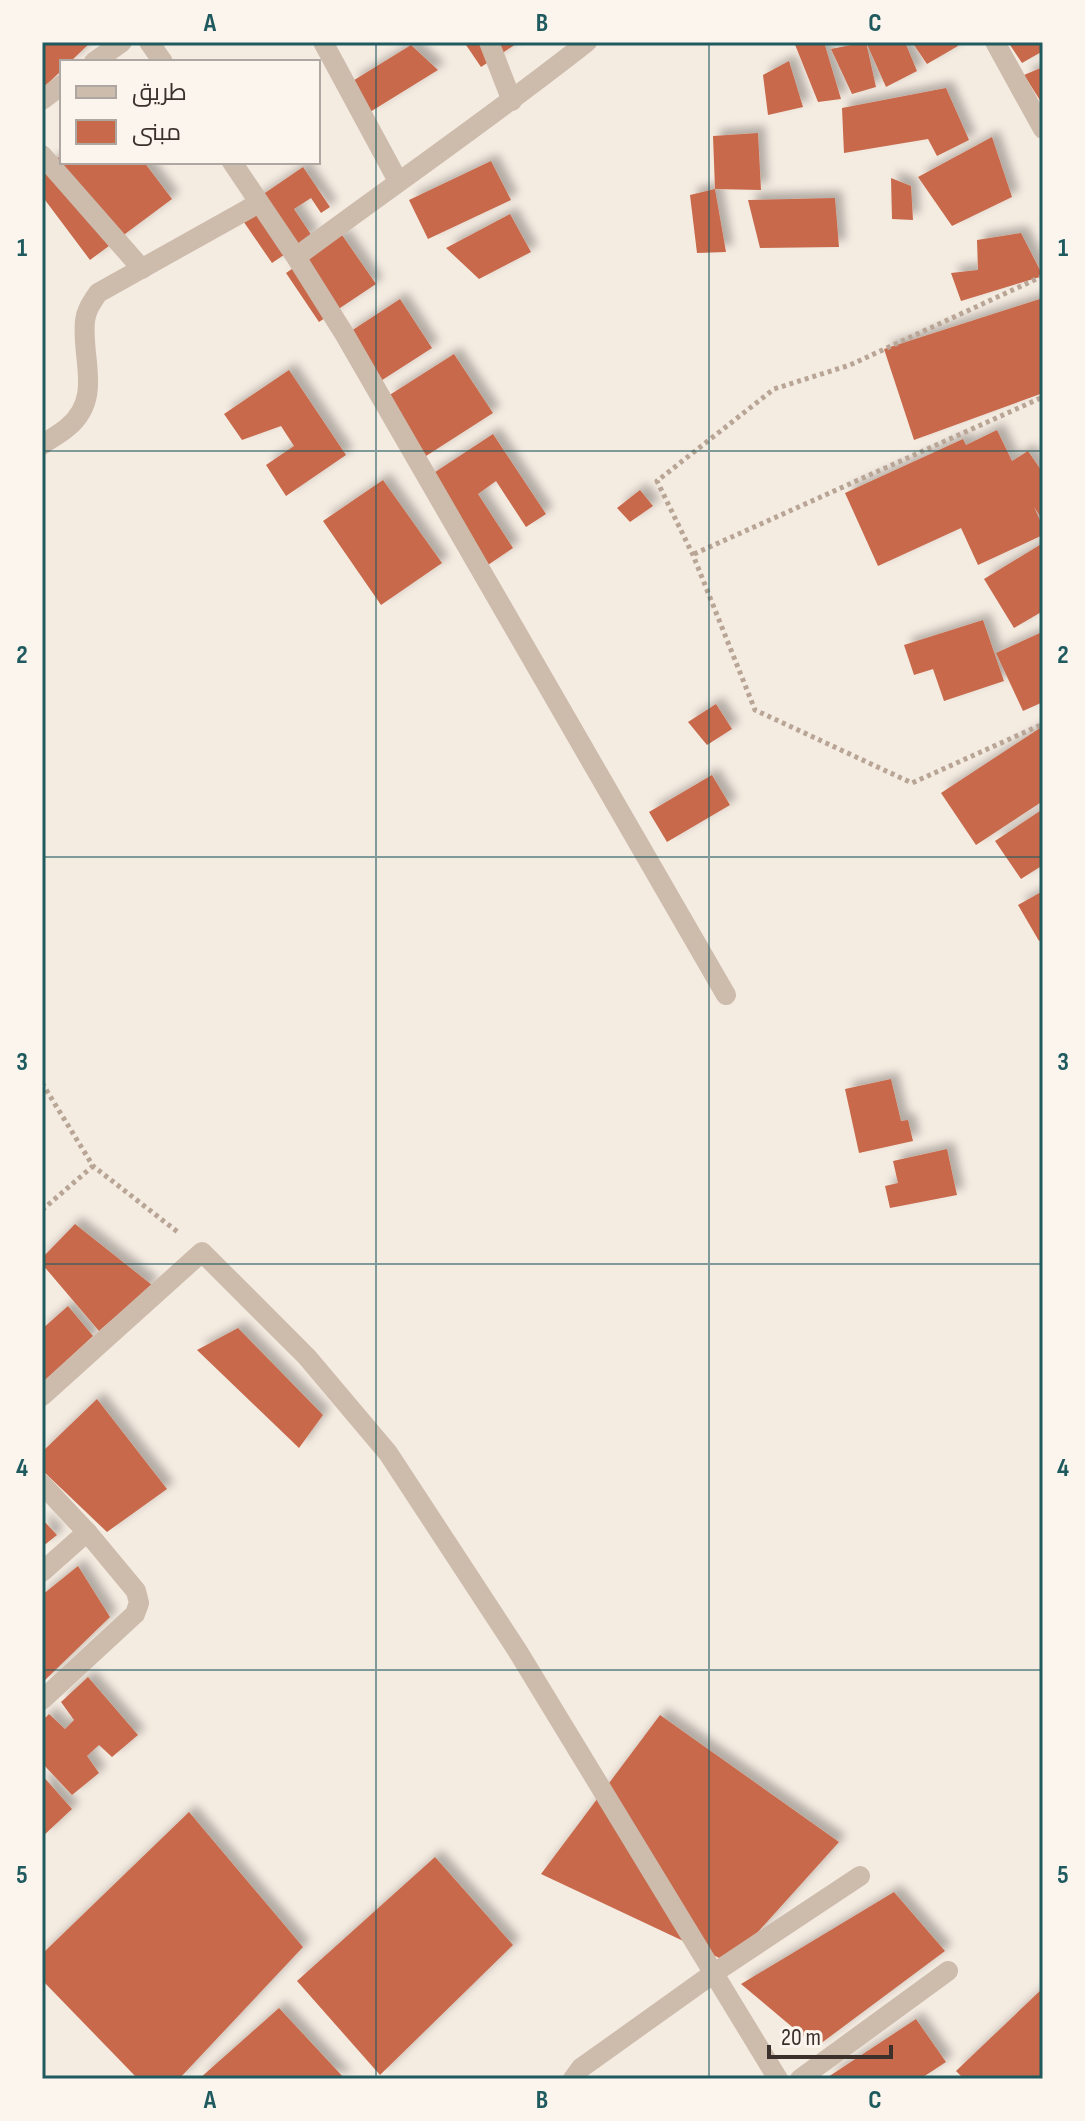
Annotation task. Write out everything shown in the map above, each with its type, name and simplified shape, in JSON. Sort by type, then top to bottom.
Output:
[{"type":"street","points":[[97,60],[122,42]]},
{"type":"street","points":[[149,42],[162,60]]},
{"type":"street","points":[[489,42],[512,101]]},
{"type":"street","points":[[296,257],[512,101],[587,42]]},
{"type":"street","points":[[995,42],[1043,129]]},
{"type":"street","points":[[324,56],[398,181]]},
{"type":"street","points":[[42,100],[60,86]]},
{"type":"street","points":[[42,155],[142,269]]},
{"type":"street","points":[[233,164],[345,335],[726,995]]},
{"type":"street","points":[[42,445],[70,426],[89,390],[85,323],[88,309],[98,293],[259,203]]},
{"type":"street","points":[[42,1396],[202,1252],[307,1357],[388,1453],[517,1650],[778,2079]]},
{"type":"street","points":[[42,1484],[136,1591],[139,1603],[135,1614],[42,1700]]},
{"type":"street","points":[[42,1572],[87,1532]]},
{"type":"street","points":[[573,2079],[581,2068],[714,1973],[860,1876]]},
{"type":"street","points":[[800,2079],[948,1971]]},
{"type":"path","points":[[1043,276],[850,365],[774,389],[657,481],[693,555],[755,710],[912,783],[1043,724]]},
{"type":"path","points":[[693,555],[1043,397]]},
{"type":"path","points":[[42,1083],[93,1166],[202,1252]]},
{"type":"path","points":[[42,1210],[93,1166]]},
{"type":"building","points":[[42,42],[91,42],[72,60],[60,60],[60,72],[42,89]]},
{"type":"building","points":[[464,42],[519,42],[481,67]]},
{"type":"building","points":[[794,42],[824,42],[841,99],[818,102]]},
{"type":"building","points":[[866,42],[905,42],[917,71],[886,87]]},
{"type":"building","points":[[866,42],[876,87],[852,94],[831,49]]},
{"type":"building","points":[[912,42],[956,42],[958,46],[927,64]]},
{"type":"building","points":[[1008,42],[1043,42],[1043,51],[1022,63]]},
{"type":"building","points":[[411,45],[438,70],[370,112],[351,82]]},
{"type":"building","points":[[789,61],[803,107],[768,115],[763,75]]},
{"type":"building","points":[[1043,67],[1043,105],[1024,75]]},
{"type":"building","points":[[946,88],[969,140],[937,156],[928,139],[844,153],[842,108]]},
{"type":"building","points":[[758,133],[761,190],[715,189],[713,136]]},
{"type":"building","points":[[992,137],[1012,197],[952,226],[918,177]]},
{"type":"building","points":[[60,156],[60,164],[146,164],[172,199],[90,260],[42,196],[42,170]]},
{"type":"building","points":[[491,161],[511,200],[428,239],[409,200]]},
{"type":"building","points":[[303,167],[330,207],[321,213],[311,198],[294,209],[312,236],[272,263],[237,212]]},
{"type":"building","points":[[891,178],[911,186],[913,220],[892,219]]},
{"type":"building","points":[[715,189],[726,252],[697,253],[690,195]]},
{"type":"building","points":[[835,198],[839,247],[760,248],[748,200]]},
{"type":"building","points":[[510,214],[531,252],[479,279],[446,248]]},
{"type":"building","points":[[1021,233],[1043,276],[961,301],[951,273],[978,270],[977,240]]},
{"type":"building","points":[[342,235],[376,284],[319,322],[286,273]]},
{"type":"building","points":[[1043,298],[1043,393],[914,440],[884,349]]},
{"type":"building","points":[[400,299],[432,348],[376,384],[345,335]]},
{"type":"building","points":[[454,354],[493,413],[426,456],[388,396]]},
{"type":"building","points":[[289,370],[346,455],[286,496],[266,465],[294,446],[281,426],[242,440],[224,414]]},
{"type":"building","points":[[997,430],[1012,461],[1028,451],[1043,473],[1043,514],[1040,516],[1034,507],[1043,527],[1043,535],[978,565],[961,528],[878,566],[845,493],[963,439],[966,445]]},
{"type":"building","points":[[493,434],[546,514],[526,527],[496,481],[478,494],[513,548],[485,567],[426,478]]},
{"type":"building","points":[[383,480],[442,563],[381,605],[323,521]]},
{"type":"building","points":[[640,490],[653,506],[630,522],[617,508]]},
{"type":"building","points":[[1043,543],[1043,611],[1014,628],[984,579]]},
{"type":"building","points":[[983,620],[1004,681],[944,701],[933,669],[914,675],[904,645]]},
{"type":"building","points":[[1040,633],[1043,640],[1043,702],[1023,711],[996,653]]},
{"type":"building","points":[[716,704],[732,729],[707,745],[688,722]]},
{"type":"building","points":[[1040,728],[1043,732],[1043,801],[976,845],[941,793]]},
{"type":"building","points":[[712,775],[730,805],[667,842],[649,812]]},
{"type":"building","points":[[1043,809],[1043,865],[1021,879],[995,841]]},
{"type":"building","points":[[1043,891],[1043,939],[1039,941],[1018,905]]},
{"type":"building","points":[[891,1079],[901,1121],[908,1120],[913,1141],[859,1153],[845,1089]]},
{"type":"building","points":[[947,1149],[957,1195],[890,1208],[885,1186],[898,1183],[893,1161]]},
{"type":"building","points":[[75,1224],[152,1285],[99,1331],[42,1264],[42,1258]]},
{"type":"building","points":[[68,1306],[93,1336],[42,1383],[42,1329]]},
{"type":"building","points":[[238,1328],[323,1415],[299,1448],[197,1350]]},
{"type":"building","points":[[97,1399],[167,1489],[107,1532],[42,1470],[42,1452]]},
{"type":"building","points":[[42,1519],[57,1535],[42,1547]]},
{"type":"building","points":[[78,1566],[110,1617],[42,1683],[42,1595]]},
{"type":"building","points":[[88,1677],[138,1735],[112,1757],[99,1745],[87,1756],[99,1773],[72,1795],[42,1763],[42,1721],[49,1714],[65,1729],[74,1720],[61,1702]]},
{"type":"building","points":[[660,1715],[839,1842],[730,1963],[541,1874]]},
{"type":"building","points":[[42,1775],[72,1809],[42,1837]]},
{"type":"building","points":[[189,1812],[303,1947],[179,2079],[138,2079],[42,1980],[42,1954]]},
{"type":"building","points":[[435,1857],[513,1945],[380,2075],[297,1981]]},
{"type":"building","points":[[894,1892],[945,1951],[816,2047],[741,1984]]},
{"type":"building","points":[[1043,1988],[1043,2079],[964,2079],[956,2071]]},
{"type":"building","points":[[279,2008],[345,2079],[199,2079]]},
{"type":"building","points":[[916,2019],[946,2062],[920,2079],[825,2079]]}]
